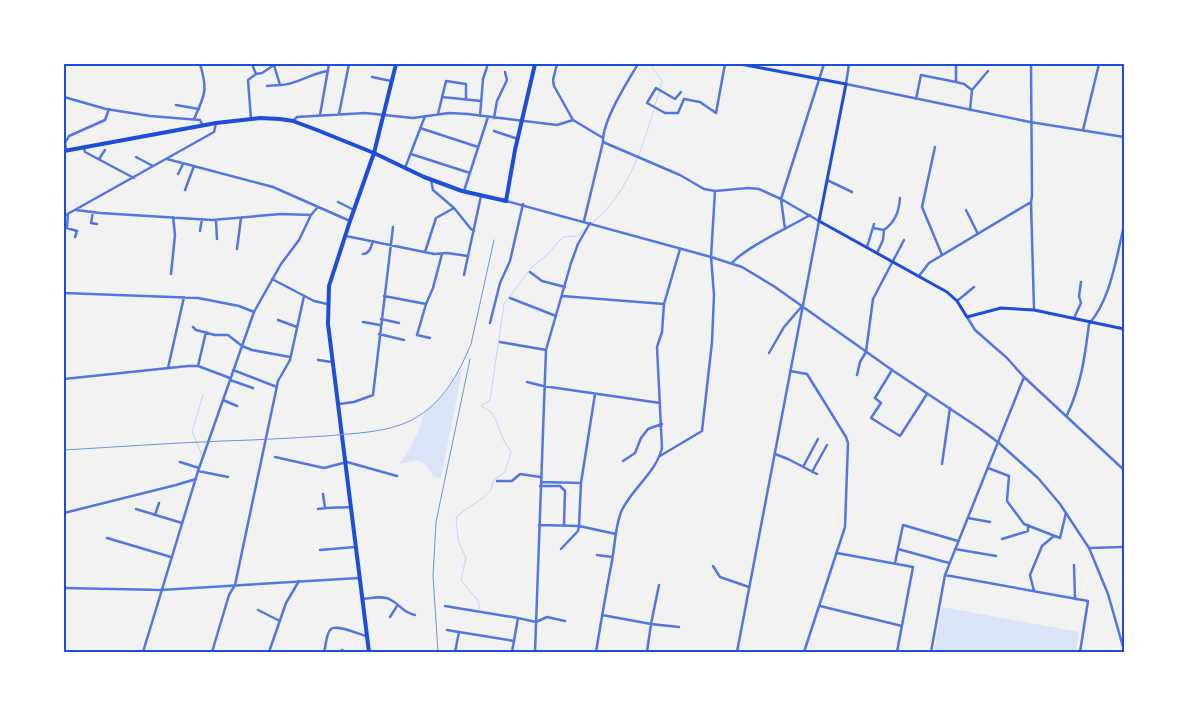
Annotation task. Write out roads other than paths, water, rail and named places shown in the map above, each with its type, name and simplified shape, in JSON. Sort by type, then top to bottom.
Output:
[{"type":"main road","points":[[369,652],[337,404],[327,304],[330,286],[385,115],[396,64]]},
{"type":"main road","points":[[65,151],[216,123],[260,118],[293,121],[374,153],[431,180],[464,191],[506,201],[530,80],[535,64]]},
{"type":"main road","points":[[740,64],[846,84],[819,221],[946,292],[957,301],[967,317],[1001,308],[1034,310],[1124,329]]},
{"type":"street","points":[[194,119],[205,92],[205,82],[200,64]]},
{"type":"street","points":[[252,64],[256,74]]},
{"type":"street","points":[[251,119],[248,80],[274,64],[280,85]]},
{"type":"street","points":[[320,115],[329,64]]},
{"type":"street","points":[[339,114],[349,64]]},
{"type":"street","points":[[557,64],[553,80],[554,86],[573,120],[603,138]]},
{"type":"street","points":[[584,222],[603,138],[616,102],[638,64]]},
{"type":"street","points":[[680,92],[675,99],[656,88],[647,103],[665,113],[678,113],[684,99],[700,102],[716,113],[725,64]]},
{"type":"street","points":[[785,229],[781,199],[824,64]]},
{"type":"street","points":[[849,64],[846,84],[1030,122],[1124,137]]},
{"type":"street","points":[[956,64],[956,82]]},
{"type":"street","points":[[1031,64],[1030,122],[1034,310]]},
{"type":"street","points":[[1083,131],[1099,64]]},
{"type":"street","points":[[480,116],[483,79],[487,67]]},
{"type":"street","points":[[267,86],[289,85],[328,70]]},
{"type":"street","points":[[970,110],[972,90],[988,71]]},
{"type":"street","points":[[494,118],[497,101],[507,80],[505,72]]},
{"type":"street","points":[[916,98],[921,75],[964,84],[972,90]]},
{"type":"street","points":[[372,77],[393,81]]},
{"type":"street","points":[[438,114],[446,82],[466,84],[466,99]]},
{"type":"street","points":[[64,97],[109,109],[150,116],[200,120],[203,126]]},
{"type":"street","points":[[442,97],[482,101]]},
{"type":"street","points":[[176,105],[199,108]]},
{"type":"street","points":[[65,151],[64,143],[69,136],[105,120],[109,109]]},
{"type":"street","points":[[293,121],[297,116],[359,113],[407,118],[449,113],[558,125],[573,120]]},
{"type":"street","points":[[405,168],[425,116]]},
{"type":"street","points":[[464,191],[488,117]]},
{"type":"street","points":[[64,216],[214,132],[216,123]]},
{"type":"street","points":[[420,128],[478,147]]},
{"type":"street","points":[[494,131],[518,139]]},
{"type":"street","points":[[603,142],[680,175],[704,189],[715,191],[759,189],[781,199],[819,221],[737,652]]},
{"type":"street","points":[[84,147],[85,152],[134,178]]},
{"type":"street","points":[[935,147],[922,207],[942,255]]},
{"type":"street","points":[[99,159],[106,150]]},
{"type":"street","points":[[410,154],[470,173]]},
{"type":"street","points":[[136,157],[153,166]]},
{"type":"street","points":[[167,159],[272,186],[350,221]]},
{"type":"street","points":[[178,174],[183,164]]},
{"type":"street","points":[[185,190],[194,166]]},
{"type":"street","points":[[431,180],[433,190],[454,208],[474,231]]},
{"type":"street","points":[[826,180],[852,192]]},
{"type":"street","points":[[660,456],[702,431],[712,342],[714,295],[711,257],[715,191]]},
{"type":"street","points":[[464,276],[482,194]]},
{"type":"street","points":[[873,228],[884,230],[890,226],[898,213],[900,198]]},
{"type":"street","points":[[506,201],[523,204],[732,263],[759,276],[999,443],[1038,478],[1066,513],[1089,548],[1108,594],[1124,650]]},
{"type":"street","points":[[338,202],[354,210]]},
{"type":"street","points":[[919,276],[929,263],[1031,202]]},
{"type":"street","points":[[490,323],[500,283],[510,261],[523,204]]},
{"type":"street","points":[[143,652],[199,469],[254,312],[280,264],[299,240],[311,216],[318,207]]},
{"type":"street","points":[[425,252],[436,218],[454,208]]},
{"type":"street","points":[[76,210],[216,220],[281,214],[311,216]]},
{"type":"street","points":[[966,210],[978,234]]},
{"type":"street","points":[[64,212],[70,213]]},
{"type":"street","points":[[93,212],[91,223],[96,224]]},
{"type":"street","points":[[70,213],[67,228],[77,231],[75,237]]},
{"type":"street","points":[[732,263],[736,258],[810,215]]},
{"type":"street","points":[[171,274],[175,236],[173,217]]},
{"type":"street","points":[[237,249],[240,239],[241,218]]},
{"type":"street","points":[[200,231],[202,219]]},
{"type":"street","points":[[216,220],[216,239]]},
{"type":"street","points":[[535,652],[543,386],[546,350],[578,244],[590,223]]},
{"type":"street","points":[[867,247],[874,224]]},
{"type":"street","points":[[1067,415],[1078,388],[1089,324],[1094,320],[1109,284],[1124,226]]},
{"type":"street","points":[[337,404],[354,402],[373,395],[393,227]]},
{"type":"street","points":[[877,253],[884,230]]},
{"type":"street","points":[[346,236],[434,254],[468,256]]},
{"type":"street","points":[[363,254],[370,250],[373,240]]},
{"type":"street","points":[[857,375],[860,362],[866,352],[873,299],[904,240]]},
{"type":"street","points":[[596,652],[616,534],[622,512],[636,487],[660,456],[662,424],[657,347],[662,332],[664,304],[680,248]]},
{"type":"street","points":[[430,338],[417,335],[442,254]]},
{"type":"street","points":[[530,272],[542,281],[564,287]]},
{"type":"street","points":[[272,279],[314,301],[327,304]]},
{"type":"street","points":[[1074,318],[1081,303],[1079,296],[1081,282]]},
{"type":"street","points":[[957,301],[974,287]]},
{"type":"street","points":[[64,293],[184,297],[239,306],[254,312]]},
{"type":"street","points":[[212,652],[229,595],[235,585],[279,377],[287,367],[304,296]]},
{"type":"street","points":[[384,296],[426,304]]},
{"type":"street","points":[[562,296],[664,304]]},
{"type":"street","points":[[168,368],[184,297]]},
{"type":"street","points":[[510,298],[556,316]]},
{"type":"street","points":[[769,353],[784,327],[803,306]]},
{"type":"street","points":[[967,317],[975,330],[1007,358],[1124,470]]},
{"type":"street","points":[[381,319],[399,323]]},
{"type":"street","points":[[278,320],[297,327]]},
{"type":"street","points":[[363,322],[380,325]]},
{"type":"street","points":[[193,327],[196,330],[228,335],[242,346],[265,353],[290,357]]},
{"type":"street","points":[[198,366],[206,332]]},
{"type":"street","points":[[379,334],[404,340]]},
{"type":"street","points":[[500,342],[546,350]]},
{"type":"street","points":[[318,360],[332,362]]},
{"type":"street","points":[[64,380],[198,366],[253,388]]},
{"type":"street","points":[[233,370],[277,387]]},
{"type":"street","points":[[892,370],[875,398],[881,403],[871,418],[900,436],[928,394]]},
{"type":"street","points":[[790,371],[808,374],[846,437],[848,444],[845,528],[804,652]]},
{"type":"street","points":[[931,652],[945,575],[949,563],[999,443],[1024,376]]},
{"type":"street","points":[[527,382],[660,403]]},
{"type":"street","points":[[561,549],[578,531],[581,483],[595,394]]},
{"type":"street","points":[[223,400],[237,406]]},
{"type":"street","points":[[942,464],[950,408]]},
{"type":"street","points":[[623,461],[635,453],[641,438],[648,429],[662,424]]},
{"type":"street","points":[[803,467],[818,439]]},
{"type":"street","points":[[812,472],[827,445]]},
{"type":"street","points":[[774,454],[817,474]]},
{"type":"street","points":[[275,457],[324,468],[344,462],[397,476]]},
{"type":"street","points":[[180,462],[228,477]]},
{"type":"street","points":[[988,468],[1009,476],[1007,501],[1024,524],[1060,538],[1066,513]]},
{"type":"street","points":[[497,481],[512,481],[520,474],[541,477]]},
{"type":"street","points":[[64,513],[196,479]]},
{"type":"street","points":[[540,484],[581,483]]},
{"type":"street","points":[[540,484],[560,486],[565,491],[564,525]]},
{"type":"street","points":[[323,494],[325,508]]},
{"type":"street","points":[[155,515],[159,503]]},
{"type":"street","points":[[318,509],[350,507]]},
{"type":"street","points":[[136,509],[182,523]]},
{"type":"street","points":[[968,518],[990,522]]},
{"type":"street","points":[[539,525],[579,526],[616,534]]},
{"type":"street","points":[[895,563],[903,525],[958,541]]},
{"type":"street","points":[[1002,540],[1028,531],[1028,525]]},
{"type":"street","points":[[1034,591],[1030,575],[1042,546],[1054,536]]},
{"type":"street","points":[[107,538],[171,557]]},
{"type":"street","points":[[320,550],[355,546]]},
{"type":"street","points":[[1089,548],[1124,547]]},
{"type":"street","points":[[898,549],[949,563]]},
{"type":"street","points":[[955,549],[996,556]]},
{"type":"street","points":[[837,553],[913,566],[897,652]]},
{"type":"street","points":[[597,555],[612,557]]},
{"type":"street","points":[[1074,565],[1075,599]]},
{"type":"street","points":[[713,566],[720,577],[749,587]]},
{"type":"street","points":[[945,575],[1088,601],[1080,652]]},
{"type":"street","points":[[64,588],[161,590],[358,578]]},
{"type":"street","points":[[269,652],[286,603],[299,582]]},
{"type":"street","points":[[647,652],[659,585]]},
{"type":"street","points":[[362,599],[390,598],[405,612],[415,615]]},
{"type":"street","points":[[390,617],[398,606]]},
{"type":"street","points":[[445,606],[536,622],[547,617],[565,621]]},
{"type":"street","points":[[820,606],[902,626]]},
{"type":"street","points":[[258,610],[280,621]]},
{"type":"street","points":[[602,615],[679,627]]},
{"type":"street","points":[[512,652],[518,618]]},
{"type":"street","points":[[324,652],[332,628],[338,627],[366,636]]},
{"type":"street","points":[[447,630],[514,641]]},
{"type":"street","points":[[455,652],[459,632]]},
{"type":"street","points":[[362,652],[380,652]]},
{"type":"waterway","points":[[591,224],[606,210],[618,194],[629,177],[637,159],[662,82],[651,64]]},
{"type":"waterway","points":[[479,609],[479,602],[461,580],[466,558],[458,540],[456,519],[457,516],[491,490],[493,481],[505,472],[511,452],[504,441],[495,418],[491,412],[481,406],[490,400],[504,304],[532,267],[547,255],[559,241],[564,237],[577,236],[586,228]]},
{"type":"waterway","points":[[202,455],[192,432],[203,395]]},
{"type":"railway","points":[[64,450],[326,436],[392,428],[412,420],[441,397],[455,377],[466,355],[471,344],[494,240]]},
{"type":"railway","points":[[438,652],[433,576],[436,522],[470,359]]}]
